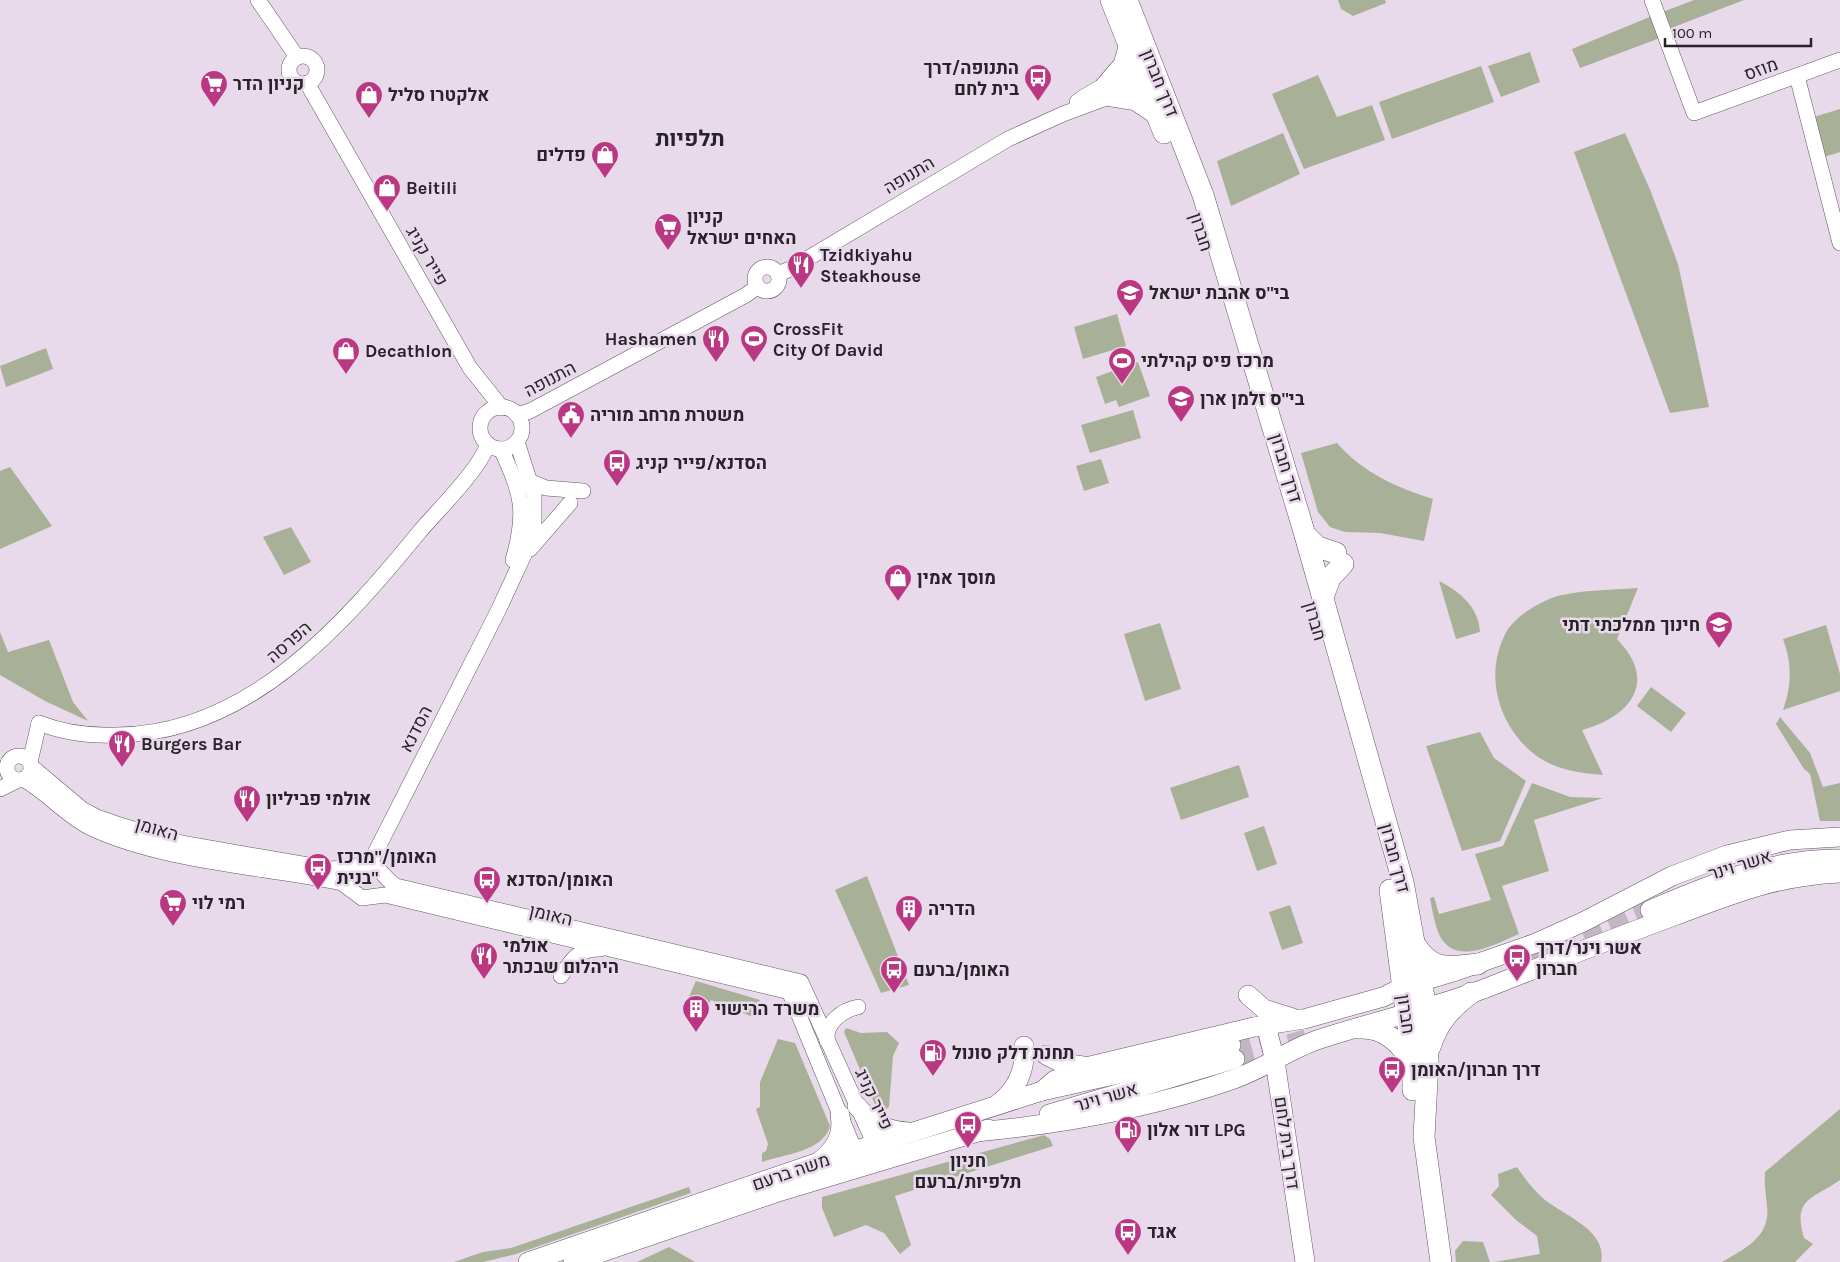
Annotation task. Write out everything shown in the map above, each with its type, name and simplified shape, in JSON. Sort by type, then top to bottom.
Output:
[{"type":"highway","name":"חברון","points":[[1111,0],[1129,47],[1147,76],[1157,114],[1187,191],[1228,318],[1372,813],[1412,984],[1426,1008],[1420,1063],[1416,1167],[1430,1262]]},
{"type":"highway","name":"דרך חברון","points":[[1127,0],[1147,76],[1203,195],[1323,597],[1403,882],[1416,946]]},
{"type":"highway","points":[[1129,47],[1124,65],[1108,92],[1139,101],[1157,114]]},
{"type":"highway","points":[[1305,535],[1318,547],[1340,558],[1323,597]]},
{"type":"highway","name":"חברון","points":[[1416,946],[1412,984],[1406,1014],[1420,1063],[1424,1137],[1441,1262]]},
{"type":"highway","points":[[1416,946],[1424,957],[1437,966],[1478,964]]},
{"type":"highway","points":[[1360,1028],[1377,1030],[1392,1038],[1420,1063],[1443,1018],[1453,1006],[1471,993]]},
{"type":"main road","points":[[1050,1089],[1055,1080],[1090,1066],[1266,1025],[1304,1019],[1383,998],[1412,984],[1478,964],[1562,932],[1702,863],[1769,844],[1840,837]]},
{"type":"main road","name":"אשר וינר","points":[[1840,848],[1801,850],[1752,859],[1705,875],[1647,906],[1696,891],[1756,869],[1803,860],[1840,859]]},
{"type":"main road","points":[[976,1132],[1025,1128],[1107,1114],[1226,1082],[1275,1061],[1302,1045],[1471,993],[1761,884],[1798,876],[1840,873]]},
{"type":"main road","points":[[1248,995],[1258,1005],[1270,1012],[1304,1019]]},
{"type":"main road","name":"דרך בית לחם","points":[[1266,1025],[1275,1061],[1305,1262]]},
{"type":"main road","points":[[994,1106],[1008,1094],[1020,1078],[1025,1058],[1024,1046]]},
{"type":"main road","name":"אשר וינר","points":[[976,1132],[1049,1114],[1233,1052],[1154,1066],[1050,1089]]},
{"type":"main road","points":[[1046,1055],[1062,1063],[1090,1066]]},
{"type":"main road","name":"משה ברעם","points":[[528,1262],[548,1260],[819,1162],[1050,1089]]},
{"type":"main road","points":[[857,1106],[872,1121],[883,1127],[915,1132]]},
{"type":"main road","points":[[819,1162],[830,1152],[840,1136],[842,1127],[840,1115]]},
{"type":"main road","name":"משה ברעם","points":[[580,1261],[775,1193],[976,1132]]},
{"type":"street","name":"פייר קניג","points":[[258,0],[297,57],[289,67],[291,77],[297,83],[307,83],[470,368],[502,408]]},
{"type":"street","name":"מוזס","points":[[1652,0],[1694,113],[1840,60]]},
{"type":"street","name":"התנופה","points":[[518,415],[530,411],[746,295],[756,286],[755,277],[760,269],[770,268],[778,274],[790,269],[994,146],[1063,114],[1085,96],[1108,92],[1147,76]]},
{"type":"street","points":[[1797,76],[1840,243]]},
{"type":"street","name":"פייר קניג","points":[[470,368],[480,395],[484,417]]},
{"type":"street","points":[[494,446],[510,447],[517,442],[522,428],[518,415],[510,410],[502,408],[491,411],[484,417],[481,431],[494,446],[528,512]]},
{"type":"street","points":[[517,442],[531,482],[528,512]]},
{"type":"street","name":"הפרסה","points":[[18,768],[39,723],[60,730],[84,734],[147,734],[189,724],[259,690],[305,655],[341,620],[414,540],[484,454],[494,446]]},
{"type":"street","points":[[531,482],[546,488],[583,491]]},
{"type":"street","points":[[524,556],[570,503]]},
{"type":"street","name":"הסדנא","points":[[369,868],[524,556],[532,532],[528,512]]},
{"type":"street","name":"הסדנא","points":[[498,611],[528,512]]},
{"type":"street","points":[[0,789],[18,768]]},
{"type":"street","name":"האומן","points":[[18,768],[97,817],[154,836],[181,843],[331,869],[369,868],[387,881],[407,888],[804,989]]},
{"type":"street","name":"האומן","points":[[18,768],[75,819],[92,828],[119,838],[178,855],[337,882],[362,898],[385,895],[789,991],[804,989]]},
{"type":"street","points":[[353,892],[349,882],[350,876],[369,868],[382,886],[374,896]]},
{"type":"street","points":[[560,976],[571,960],[588,949],[612,949]]},
{"type":"street","name":"פייר קניג","points":[[804,989],[874,1145],[872,1165]]},
{"type":"street","name":"פייר קניג","points":[[789,991],[856,1150],[872,1165]]},
{"type":"street","points":[[827,1041],[828,1030],[836,1018],[846,1011],[858,1008]]},
{"type":"green space","points":[[1338,0],[1385,0],[1386,3],[1353,16],[1341,9]]},
{"type":"green space","points":[[1694,0],[1744,0],[1666,30],[1660,13]]},
{"type":"green space","points":[[1652,16],[1660,38],[1580,68],[1572,49]]},
{"type":"green space","points":[[1530,52],[1540,82],[1501,97],[1488,66]]},
{"type":"green space","points":[[1481,66],[1494,102],[1392,139],[1379,102]]},
{"type":"green space","points":[[1318,75],[1337,117],[1372,105],[1385,140],[1304,169],[1272,94]]},
{"type":"green space","points":[[1840,109],[1840,152],[1824,157],[1814,117]]},
{"type":"green space","points":[[1283,133],[1300,174],[1231,206],[1217,161]]},
{"type":"green space","points":[[1625,133],[1651,192],[1678,264],[1709,407],[1670,413],[1574,152]]},
{"type":"green space","points":[[1117,314],[1126,346],[1083,359],[1074,327]]},
{"type":"green space","points":[[46,348],[53,369],[6,387],[0,366]]},
{"type":"green space","name":"מרכז פיס קהילתי","points":[[1138,362],[1150,396],[1119,407],[1116,400],[1105,404],[1096,377]]},
{"type":"green space","points":[[1133,410],[1141,438],[1090,453],[1081,425]]},
{"type":"green space","points":[[1337,443],[1358,463],[1381,478],[1433,499],[1424,541],[1380,533],[1345,532],[1330,527],[1318,512],[1301,453]]},
{"type":"green space","points":[[1101,459],[1109,483],[1084,491],[1076,466]]},
{"type":"green space","points":[[10,467],[52,526],[0,549],[0,471]]},
{"type":"green space","points":[[291,527],[311,562],[284,575],[263,537]]},
{"type":"green space","points":[[1439,581],[1461,595],[1472,607],[1479,623],[1480,632],[1456,639]]},
{"type":"green space","points":[[1638,588],[1617,639],[1630,655],[1636,670],[1637,683],[1633,696],[1625,707],[1614,716],[1582,730],[1603,775],[1569,770],[1545,761],[1524,745],[1513,731],[1498,699],[1496,663],[1500,646],[1508,629],[1526,612],[1542,602],[1556,597],[1578,592]]},
{"type":"green space","points":[[1160,623],[1181,689],[1145,701],[1124,634]]},
{"type":"green space","points":[[1826,625],[1840,674],[1840,691],[1783,710],[1790,674],[1783,639]]},
{"type":"green space","points":[[0,632],[8,652],[49,640],[73,702],[88,721],[45,701],[0,675]]},
{"type":"green space","points":[[1651,687],[1686,713],[1671,732],[1637,706]]},
{"type":"green space","points":[[1780,717],[1810,753],[1823,787],[1840,783],[1840,821],[1820,821],[1810,774],[1804,769],[1776,724]]},
{"type":"green space","points":[[1480,732],[1494,758],[1526,781],[1500,841],[1462,851],[1426,746]]},
{"type":"green space","points":[[1239,765],[1249,797],[1181,820],[1170,788]]},
{"type":"green space","points":[[1532,783],[1570,797],[1603,798],[1534,820],[1549,871],[1502,886],[1519,934],[1487,948],[1475,951],[1464,952],[1454,949],[1445,943],[1438,932],[1430,898],[1434,897],[1439,914],[1491,900],[1475,854],[1503,846]]},
{"type":"green space","points":[[1264,826],[1277,864],[1257,871],[1244,833]]},
{"type":"green space","points":[[867,876],[909,985],[881,993],[835,890]]},
{"type":"green space","points":[[1290,905],[1303,943],[1282,950],[1269,912]]},
{"type":"green space","points":[[696,981],[760,1000],[753,1017],[711,1000],[702,1017],[683,1010]]},
{"type":"green space","points":[[846,1028],[861,1033],[887,1032],[899,1043],[893,1056],[889,1107],[879,1114],[844,1032]]},
{"type":"green space","points":[[778,1039],[795,1043],[830,1126],[826,1135],[811,1147],[762,1162],[762,1153],[766,1151],[768,1144],[756,1109],[760,1107],[760,1082]]},
{"type":"green space","points":[[1840,1109],[1840,1180],[1807,1201],[1801,1215],[1804,1238],[1813,1244],[1795,1262],[1722,1262],[1747,1247],[1765,1226],[1767,1206],[1765,1172]]},
{"type":"green space","points":[[1044,1135],[1050,1139],[1053,1146],[895,1196],[911,1245],[900,1254],[884,1233],[866,1225],[834,1237],[822,1208],[822,1197]]},
{"type":"green space","points":[[1517,1167],[1545,1200],[1583,1225],[1591,1233],[1598,1241],[1601,1251],[1601,1262],[1494,1262],[1540,1254],[1537,1236],[1516,1220],[1491,1195],[1499,1186],[1498,1174]]},
{"type":"green space","points":[[689,1187],[691,1193],[516,1254],[483,1262],[454,1262],[483,1252],[511,1248]]},
{"type":"green space","points":[[1463,1241],[1483,1242],[1490,1262],[1456,1262],[1455,1251]]},
{"type":"green space","points":[[669,1247],[695,1262],[637,1262]]},
{"type":"tunnel","points":[[1533,960],[1650,910]]},
{"type":"tunnel","points":[[1231,1045],[1283,1030]]},
{"type":"tunnel","points":[[1235,1059],[1306,1039]]},
{"type":"place","name":"התנופה/דרך בית לחם","points":[[1038,102]]},
{"type":"place","name":"קניון הדר","points":[[214,108]]},
{"type":"place","name":"אלקטרו סליל","points":[[369,119]]},
{"type":"place","name":"פדלים","points":[[605,179]]},
{"type":"place","name":"Beitili","points":[[387,212]]},
{"type":"place","name":"קניון האחים ישראל","points":[[668,251]]},
{"type":"place","name":"Tzidkiyahu Steakhouse","points":[[801,289]]},
{"type":"place","name":"בי\"ס אהבת ישראל","points":[[1130,317]]},
{"type":"place","name":"Hashamen","points":[[716,363]]},
{"type":"place","name":"CrossFit City Of David","points":[[754,363]]},
{"type":"place","name":"Decathlon","points":[[346,375]]},
{"type":"place","name":"מרכז פיס קהילתי","points":[[1122,385]]},
{"type":"place","name":"בי\"ס זלמן ארן","points":[[1181,423]]},
{"type":"place","name":"משטרת מרחב מוריה","points":[[571,439]]},
{"type":"place","name":"הסדנא/פייר קניג","points":[[617,487]]},
{"type":"place","name":"מוסך אמין","points":[[898,602]]},
{"type":"place","name":"חינוך ממלכתי דתי","points":[[1719,649]]},
{"type":"place","name":"Burgers Bar","points":[[122,768]]},
{"type":"place","name":"אולמי פביליון","points":[[247,823]]},
{"type":"place","name":"האומן/\"מרכז בנית\"","points":[[318,891]]},
{"type":"place","name":"האומן/הסדנא","points":[[487,904]]},
{"type":"place","name":"רמי לוי","points":[[173,927]]},
{"type":"place","name":"הדריה","points":[[909,933]]},
{"type":"place","name":"אולמי היהלום שבכתר","points":[[484,980]]},
{"type":"place","name":"אשר וינר/דרך חברון","points":[[1517,982]]},
{"type":"place","name":"האומן/ברעם","points":[[894,994]]},
{"type":"place","name":"משרד הרישוי","points":[[696,1033]]},
{"type":"place","name":"תחנת דלק סונול","points":[[933,1077]]},
{"type":"place","name":"דרך חברון/האומן","points":[[1392,1094]]},
{"type":"place","name":"חניון תלפיות/ברעם","points":[[968,1149]]},
{"type":"place","name":"דור אלון LPG","points":[[1128,1154]]},
{"type":"place","name":"אגד","points":[[1128,1256]]},
{"type":"district","name":"תלפיות","points":[[690,138]]}]
